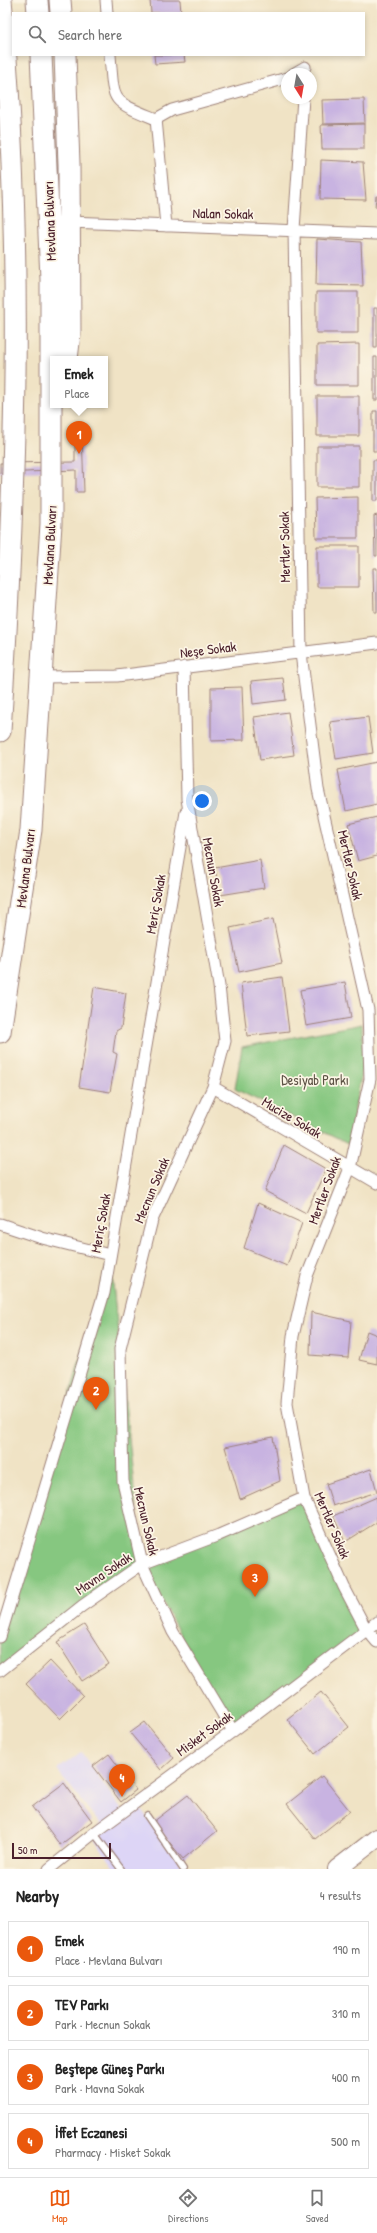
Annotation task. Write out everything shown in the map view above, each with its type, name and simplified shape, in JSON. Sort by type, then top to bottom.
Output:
[{"type":"highway","points":[[0,731],[12,472],[15,312],[13,148],[1,0]]},
{"type":"highway","points":[[37,0],[38,12]]},
{"type":"highway","points":[[60,0],[62,12]]},
{"type":"highway","name":"Mevlana Bulvarı","points":[[41,56],[51,279],[51,356]]},
{"type":"highway","points":[[65,56],[68,110],[70,334],[67,356]]},
{"type":"highway","name":"Mevlana Bulvarı","points":[[0,1032],[31,830],[42,677],[52,489],[52,408]]},
{"type":"highway","points":[[52,489],[62,408]]},
{"type":"main road","points":[[337,1869],[377,1838]]},
{"type":"street","points":[[106,0],[107,12]]},
{"type":"street","points":[[110,56],[113,92],[117,101],[156,119]]},
{"type":"street","points":[[156,119],[172,110],[281,80]]},
{"type":"street","name":"Mertler Sokak","points":[[303,104],[294,229],[301,653],[318,790],[368,1010],[373,1022],[370,1079],[350,1168],[307,1276],[293,1336],[287,1403],[304,1498],[344,1587],[366,1629],[377,1642]]},
{"type":"street","points":[[156,119],[166,226]]},
{"type":"street","name":"Nalan Sokak","points":[[69,222],[294,229],[377,234]]},
{"type":"street","name":"Neşe Sokak","points":[[42,677],[117,676],[377,642]]},
{"type":"street","name":"Mecnun Sokak","points":[[184,668],[188,803],[219,986],[225,1041],[213,1087],[152,1220],[120,1349],[122,1481],[142,1564],[173,1632],[233,1731]]},
{"type":"street","name":"Meriç Sokak","points":[[0,1638],[104,1293],[188,803]]},
{"type":"street","name":"Mucize Sokak","points":[[213,1087],[377,1183]]},
{"type":"street","points":[[0,1224],[42,1238],[110,1255]]},
{"type":"street","name":"Mavna Sokak","points":[[0,1671],[82,1606],[142,1564],[219,1534],[304,1498]]},
{"type":"street","name":"Misket Sokak","points":[[49,1869],[94,1833],[233,1731],[377,1622]]},
{"type":"lane","points":[[147,1816],[183,1869]]},
{"type":"lane","points":[[94,1833],[121,1869]]},
{"type":"shaded area","points":[[81,1752],[126,1816],[140,1808],[185,1869],[116,1869],[95,1841],[100,1824],[57,1770]]},
{"type":"green space","name":"Desiyab Parkı","points":[[362,1024],[363,1066],[348,1144],[235,1089],[242,1047]]},
{"type":"green space","points":[[110,1255],[142,1564],[304,1498],[366,1629],[233,1731],[142,1565],[0,1672],[0,1636]]},
{"type":"building","points":[[150,0],[180,0],[181,12],[151,12]]},
{"type":"building","points":[[154,56],[184,56],[185,62],[155,64]]},
{"type":"building","points":[[364,99],[365,123],[323,124],[322,100]]},
{"type":"building","points":[[364,124],[364,149],[322,149],[321,125]]},
{"type":"building","points":[[321,160],[363,162],[366,200],[320,199]]},
{"type":"building","points":[[376,196],[377,207],[375,207]]},
{"type":"building","points":[[317,239],[361,242],[363,286],[316,285]]},
{"type":"building","points":[[316,292],[358,292],[358,333],[316,333]]},
{"type":"building","points":[[374,308],[377,308],[377,348],[374,348]]},
{"type":"building","points":[[359,344],[359,385],[317,385],[317,345]]},
{"type":"building","points":[[374,357],[377,357],[377,400],[374,400]]},
{"type":"building","points":[[317,396],[359,396],[359,436],[317,436]]},
{"type":"building","points":[[373,411],[377,411],[377,451],[373,451]]},
{"type":"building","points":[[75,431],[82,431],[84,492],[76,492],[76,470],[0,473],[0,463],[75,462]]},
{"type":"building","points":[[317,446],[359,446],[359,487],[317,487]]},
{"type":"building","points":[[373,460],[377,460],[377,501],[373,501]]},
{"type":"building","points":[[358,497],[358,538],[316,538],[315,498]]},
{"type":"building","points":[[377,515],[377,556],[375,556],[374,516]]},
{"type":"building","points":[[317,546],[359,546],[359,587],[317,587]]},
{"type":"building","points":[[373,568],[377,568],[377,612],[374,612]]},
{"type":"building","points":[[283,678],[286,700],[253,704],[251,681]]},
{"type":"building","points":[[242,687],[244,740],[211,741],[211,688]]},
{"type":"building","points":[[288,712],[294,755],[260,760],[254,717]]},
{"type":"building","points":[[368,717],[373,753],[336,759],[330,722]]},
{"type":"building","points":[[377,762],[377,804],[346,811],[338,770]]},
{"type":"building","points":[[377,817],[377,856],[358,861],[348,824]]},
{"type":"building","points":[[260,860],[264,888],[220,895],[215,868]]},
{"type":"building","points":[[273,919],[282,963],[239,972],[230,928]]},
{"type":"building","points":[[282,977],[289,1031],[247,1036],[241,983]]},
{"type":"building","points":[[345,982],[351,1018],[306,1026],[300,990]]},
{"type":"building","points":[[94,987],[126,993],[121,1028],[116,1031],[113,1052],[117,1054],[110,1092],[79,1087]]},
{"type":"building","points":[[284,1145],[326,1169],[306,1213],[265,1191]]},
{"type":"building","points":[[258,1203],[302,1223],[287,1266],[244,1248]]},
{"type":"building","points":[[311,1312],[351,1321],[348,1358],[310,1355]]},
{"type":"building","points":[[367,1331],[377,1335],[377,1364],[359,1360]]},
{"type":"building","points":[[273,1437],[280,1481],[240,1499],[225,1447]]},
{"type":"building","points":[[371,1469],[377,1492],[333,1506],[326,1484]]},
{"type":"building","points":[[377,1497],[377,1522],[345,1542],[333,1516]]},
{"type":"building","points":[[84,1625],[109,1664],[82,1681],[57,1642]]},
{"type":"building","points":[[50,1661],[83,1696],[60,1719],[26,1684]]},
{"type":"building","points":[[321,1692],[349,1727],[315,1754],[287,1719]]},
{"type":"building","points":[[145,1722],[174,1758],[161,1770],[130,1733]]},
{"type":"building","points":[[109,1754],[136,1790],[121,1802],[93,1766]]},
{"type":"building","points":[[322,1776],[350,1811],[315,1839],[287,1804]]},
{"type":"building","points":[[64,1783],[92,1821],[60,1845],[32,1807]]},
{"type":"building","points":[[188,1795],[217,1831],[183,1859],[153,1822]]},
{"type":"place","name":"Emek","points":[[79,454]]},
{"type":"place","name":"TEV Parkı","points":[[96,1410]]},
{"type":"place","name":"Beştepe Güneş Parkı","points":[[255,1597]]},
{"type":"place","name":"İffet Eczanesi","points":[[122,1797]]}]
